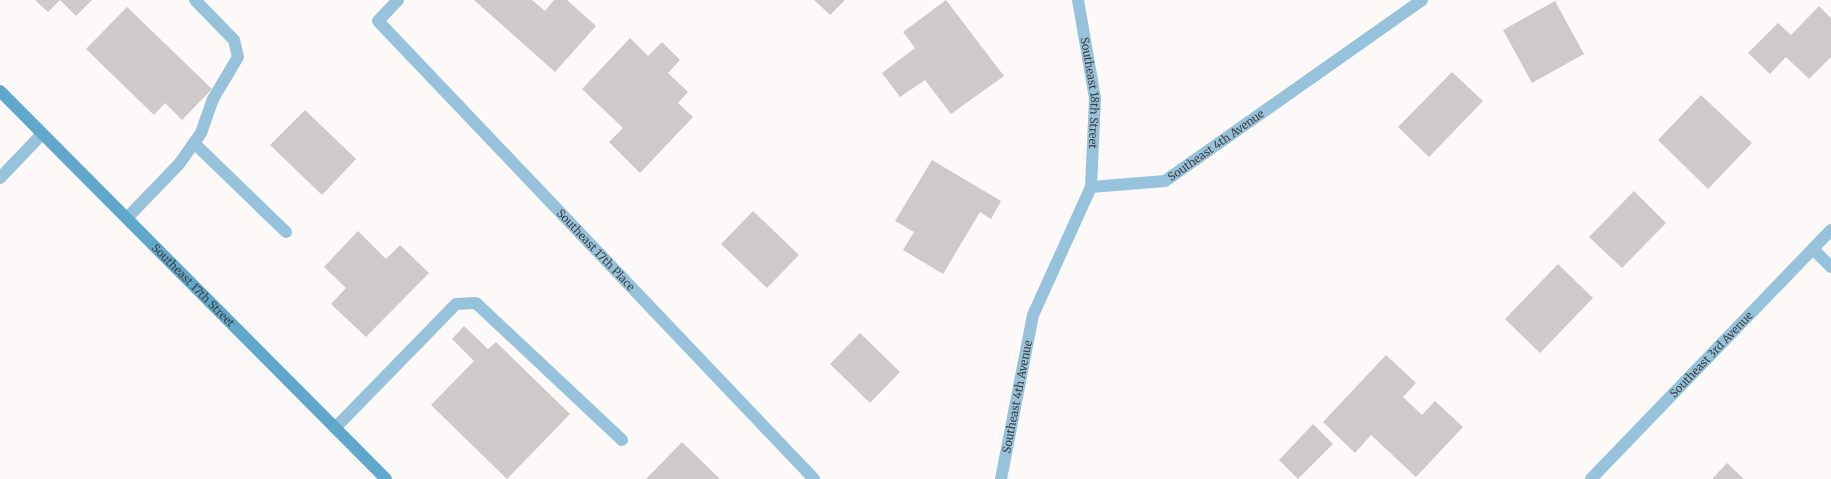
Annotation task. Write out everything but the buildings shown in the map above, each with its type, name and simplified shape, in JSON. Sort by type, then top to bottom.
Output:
[{"type":"main road","name":"Southeast 17th Street","points":[[0,91],[386,479]]},
{"type":"street","points":[[126,218],[179,164],[201,133],[213,99],[238,57],[234,40],[195,0]]},
{"type":"street","name":"Southeast 17th Place","points":[[398,0],[378,21],[814,479]]},
{"type":"street","name":"Southeast 18th Street","points":[[1078,0],[1095,98],[1091,187]]},
{"type":"street","name":"Southeast 4th Avenue","points":[[1001,479],[1033,315],[1091,187],[1165,181],[1422,0]]},
{"type":"street","points":[[0,178],[42,134]]},
{"type":"street","points":[[194,142],[286,232]]},
{"type":"street","name":"Southeast 3rd Avenue","points":[[1592,479],[1831,230]]},
{"type":"street","points":[[1812,250],[1831,267]]},
{"type":"street","points":[[335,428],[456,304],[476,304],[622,440]]}]
